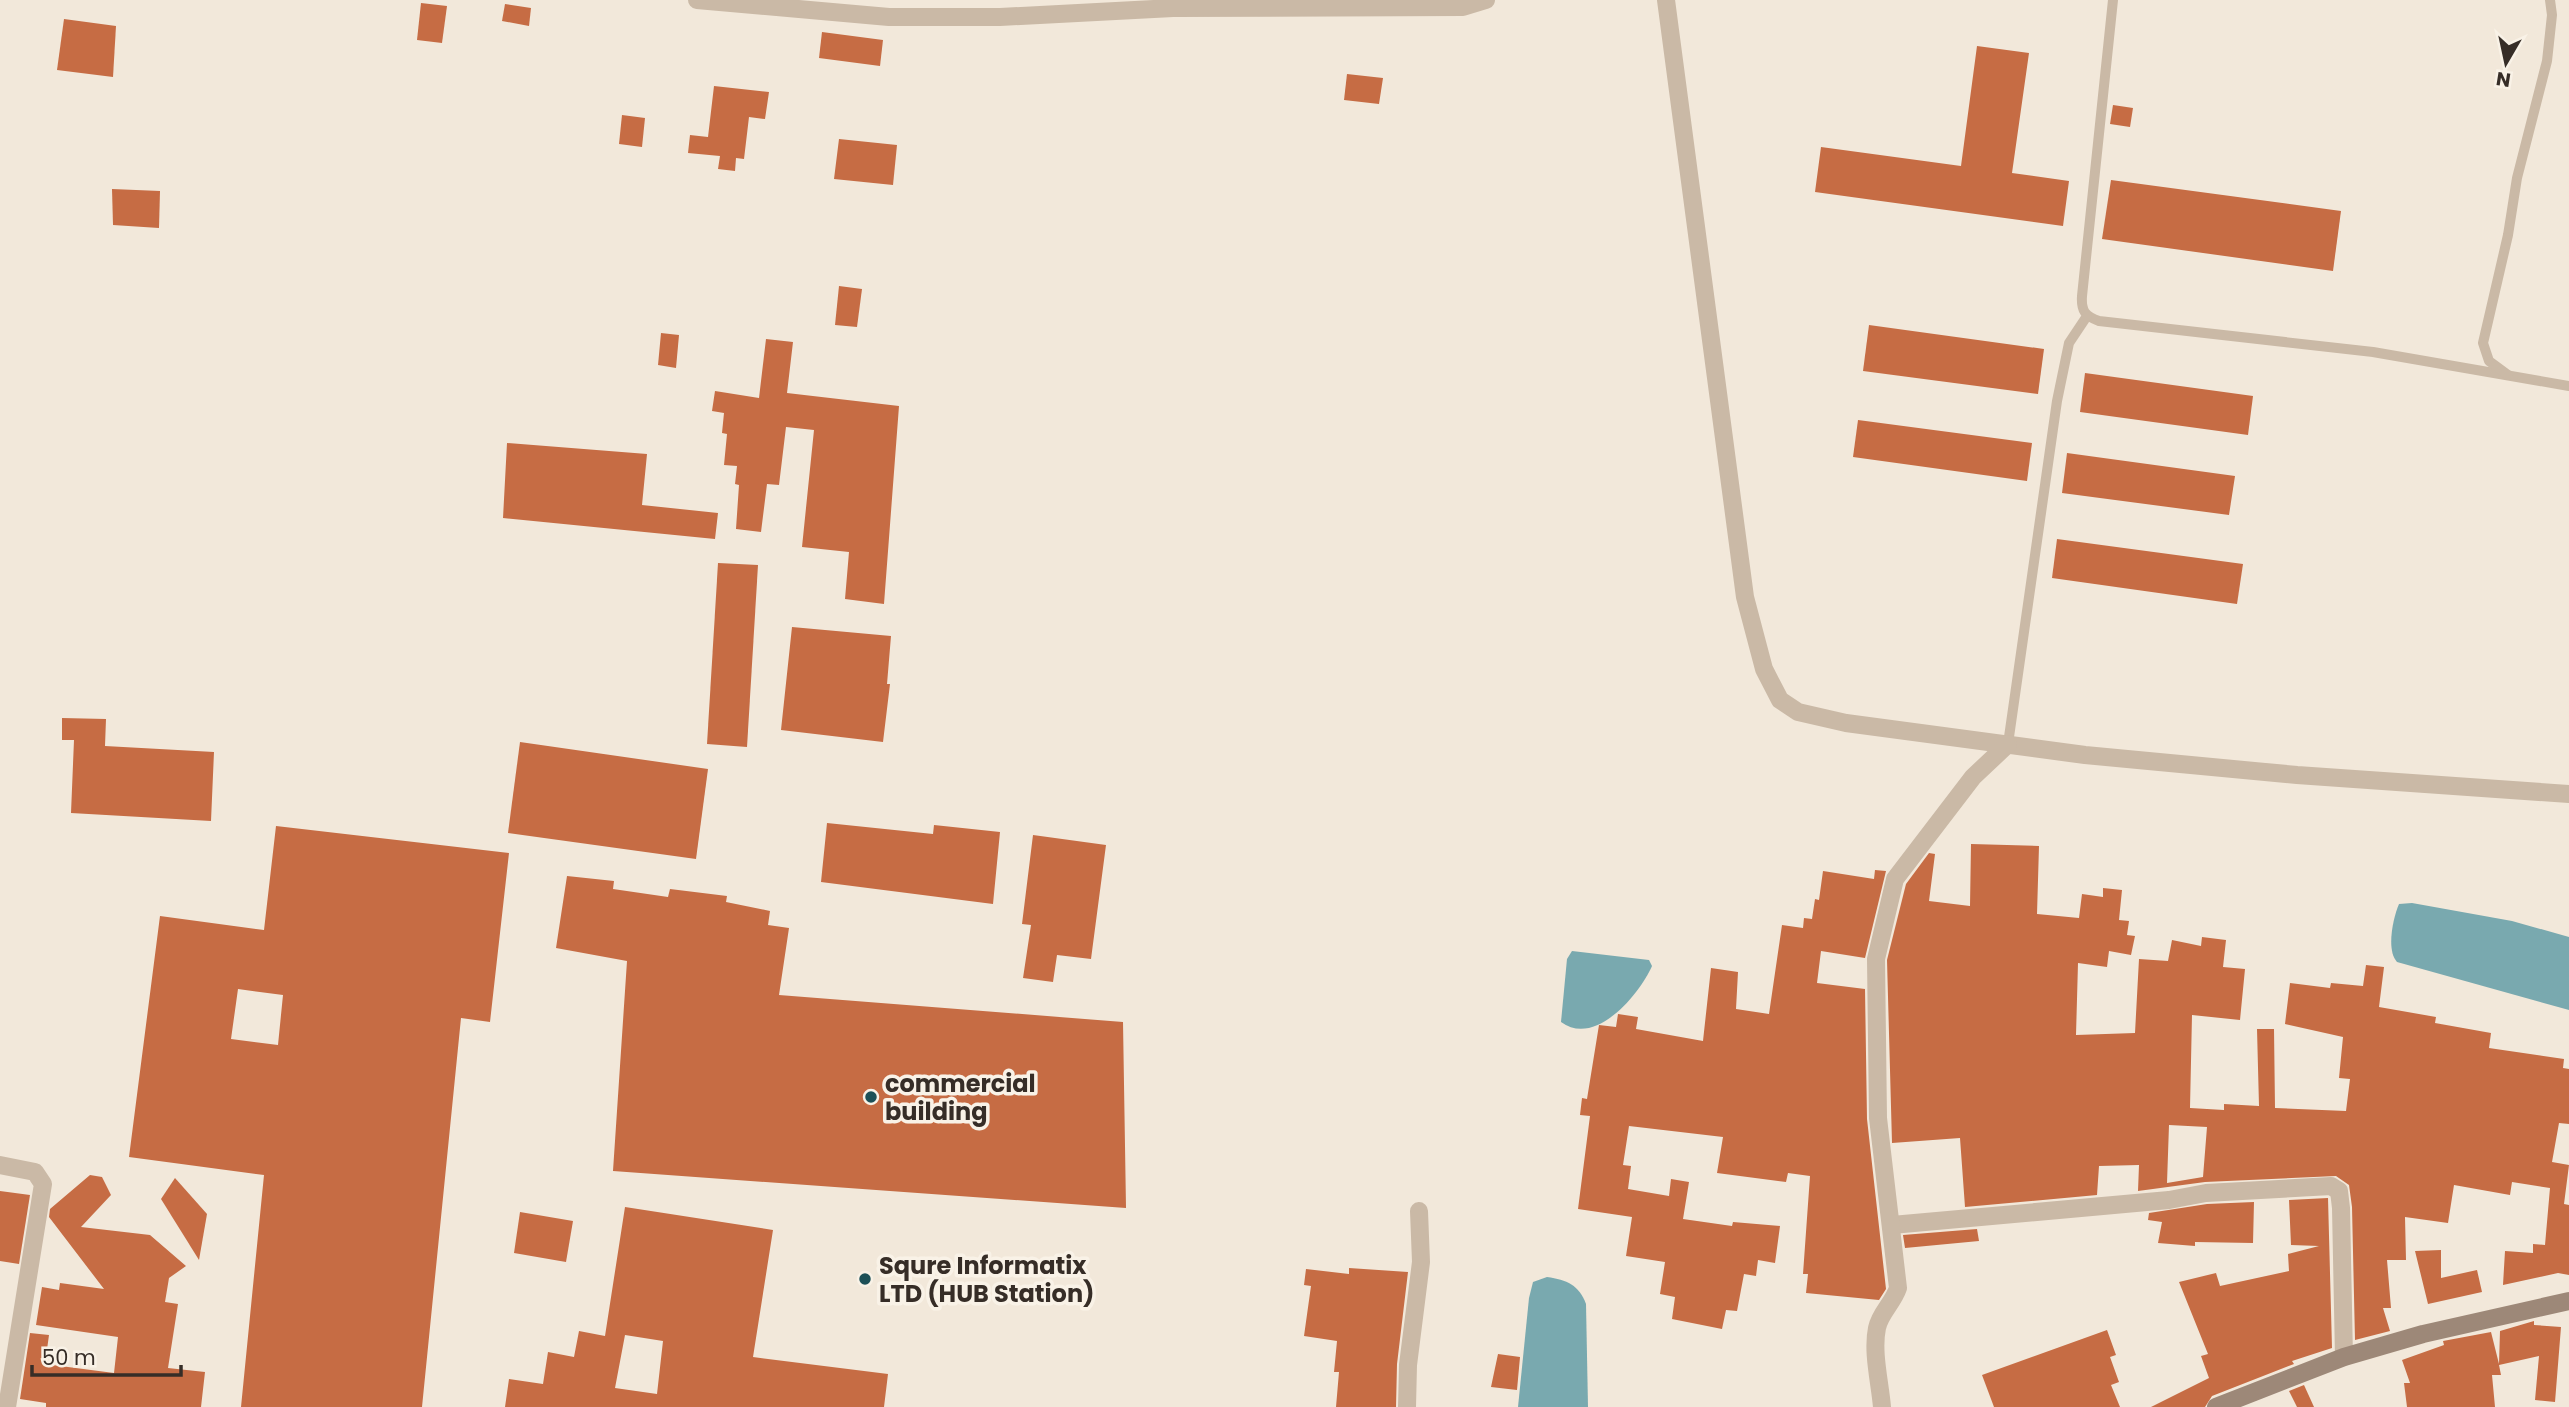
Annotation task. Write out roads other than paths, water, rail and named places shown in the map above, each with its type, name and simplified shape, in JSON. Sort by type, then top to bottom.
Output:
[{"type":"street","points":[[697,0],[889,17],[986,17],[1173,8],[1464,7],[1486,0]]},
{"type":"street","points":[[1666,0],[1745,597],[1764,669],[1780,700],[1798,712],[1858,725],[2085,755],[2297,775],[2569,794]]},
{"type":"street","points":[[1882,1407],[1877,1328],[1882,1314],[1893,1303],[1898,1288],[1878,1118],[1875,1049],[1876,958],[1895,879],[1973,777],[2008,744]]},
{"type":"street","points":[[0,1165],[35,1172],[43,1184],[7,1407]]},
{"type":"street","points":[[1892,1225],[2169,1200],[2206,1194],[2331,1186],[2339,1191],[2341,1208],[2344,1357]]},
{"type":"street","points":[[1407,1407],[1408,1365],[1421,1262],[1419,1211]]},
{"type":"street","points":[[2216,1407],[2344,1357],[2423,1334],[2569,1301]]},
{"type":"lane","points":[[2113,0],[2081,296],[2081,308],[2087,316],[2099,321],[2373,352],[2569,386]]},
{"type":"lane","points":[[2514,378],[2489,360],[2483,343],[2518,178],[2547,61],[2552,15],[2550,0]]},
{"type":"lane","points":[[2008,744],[2057,401],[2069,343],[2087,316]]},
{"type":"water","points":[[2412,903],[2512,921],[2569,937],[2569,1010],[2397,962],[2391,942],[2395,917],[2399,904]]},
{"type":"water","points":[[1572,951],[1649,960],[1652,966],[1638,990],[1615,1014],[1588,1028],[1574,1028],[1561,1022],[1567,959]]},
{"type":"water","points":[[1547,1277],[1571,1284],[1580,1292],[1586,1304],[1588,1407],[1518,1407],[1529,1298],[1533,1282]]},
{"type":"place","name":"commercial building","points":[[871,1097]]},
{"type":"place","name":"Squre Informatix LTD (HUB Station)","points":[[865,1279]]}]
